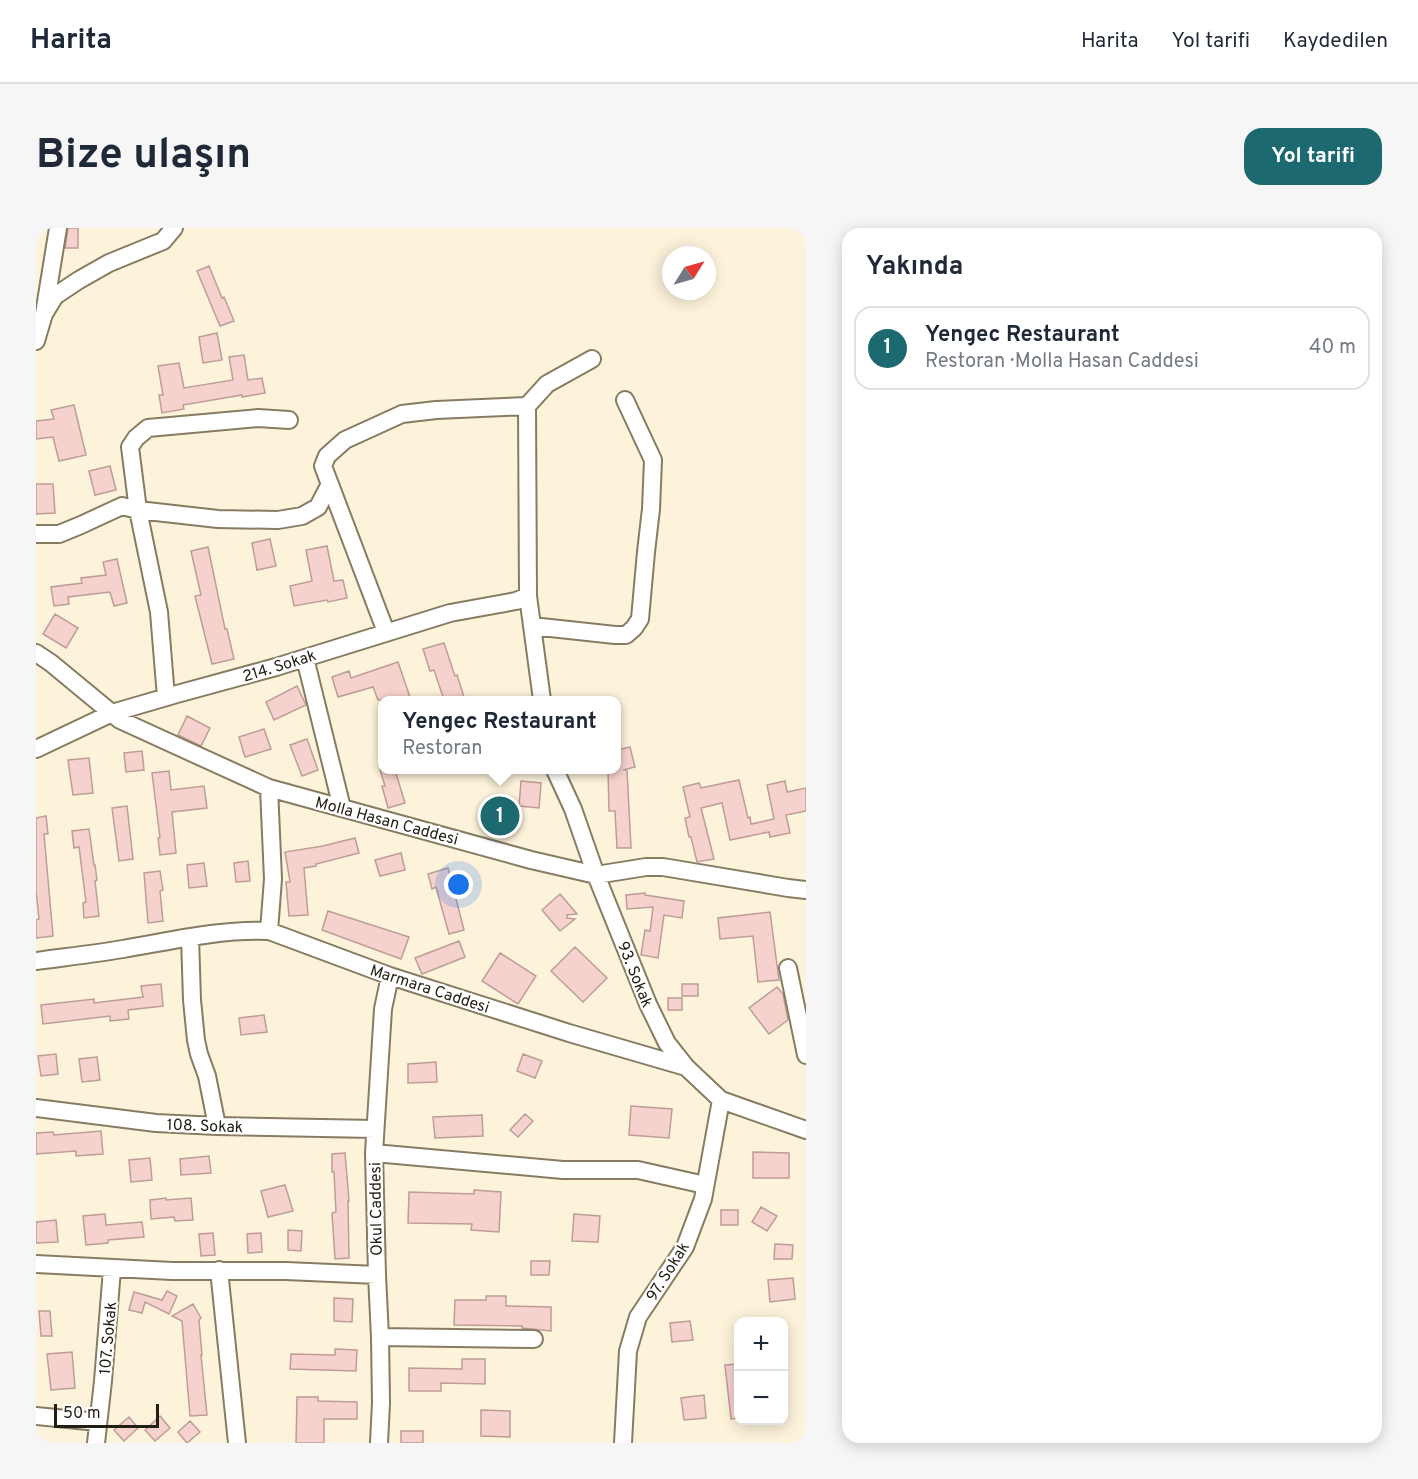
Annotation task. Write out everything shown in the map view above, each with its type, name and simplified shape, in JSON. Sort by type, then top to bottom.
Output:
[{"type":"street","points":[[36,341],[44,314],[58,228]]},
{"type":"street","points":[[44,314],[55,296],[79,280],[109,263],[163,241],[174,228]]},
{"type":"street","points":[[541,696],[528,597],[527,406],[547,384],[592,359]]},
{"type":"street","points":[[532,626],[626,635],[640,619],[651,509],[653,460],[626,400]]},
{"type":"street","points":[[386,632],[323,466],[327,456],[345,440],[402,414],[436,410],[527,406]]},
{"type":"street","points":[[166,697],[159,612],[138,510],[130,447],[135,438],[148,428],[258,418],[289,420]]},
{"type":"street","points":[[36,534],[59,534],[122,506],[138,510],[218,519],[278,520],[302,516],[318,507],[330,484]]},
{"type":"street","name":"214. Sokak","points":[[36,750],[112,713],[305,658],[450,613],[528,597]]},
{"type":"street","name":"Molla Hasan Caddesi","points":[[36,653],[120,720],[269,788],[531,860],[596,875],[646,867],[663,867],[806,890]]},
{"type":"street","points":[[305,658],[342,807]]},
{"type":"street","name":"93. Sokak","points":[[557,774],[573,809],[596,875],[648,1004],[667,1043],[686,1067]]},
{"type":"street","points":[[269,788],[273,879],[269,931]]},
{"type":"street","name":"Marmara Caddesi","points":[[36,961],[212,933],[269,931],[390,976],[569,1033],[686,1067],[721,1100],[806,1130]]},
{"type":"street","points":[[190,937],[196,1040],[207,1076],[217,1126]]},
{"type":"street","points":[[788,968],[806,1055]]},
{"type":"street","name":"Okul Caddesi","points":[[379,1443],[380,1337],[376,1275],[374,1153],[383,1009],[390,976]]},
{"type":"street","name":"97. Sokak","points":[[623,1443],[628,1351],[638,1317],[685,1247],[703,1199],[721,1100]]},
{"type":"street","name":"108. Sokak","points":[[36,1108],[156,1123],[375,1129]]},
{"type":"street","points":[[374,1153],[563,1170],[638,1170],[705,1185]]},
{"type":"street","points":[[36,1264],[172,1271],[286,1271],[376,1275]]},
{"type":"street","name":"107. Sokak","points":[[96,1443],[112,1269]]},
{"type":"street","points":[[219,1270],[237,1443]]},
{"type":"street","points":[[380,1337],[534,1339]]},
{"type":"street","points":[[36,1416],[98,1422]]},
{"type":"building","points":[[68,228],[78,228],[78,248],[65,248]]},
{"type":"building","points":[[209,266],[234,321],[220,326],[197,271]]},
{"type":"building","points":[[217,333],[222,360],[203,363],[199,337]]},
{"type":"building","points":[[244,355],[248,380],[262,378],[265,393],[183,405],[184,409],[162,413],[159,395],[163,395],[158,366],[179,363],[184,388],[233,380],[229,357]]},
{"type":"building","points":[[74,405],[86,455],[59,461],[53,437],[36,439],[36,421],[54,419],[51,410]]},
{"type":"building","points":[[110,466],[116,490],[95,495],[89,471]]},
{"type":"building","points":[[36,484],[53,484],[55,513],[36,514]]},
{"type":"building","points":[[270,539],[276,566],[257,570],[252,543]]},
{"type":"building","points":[[327,546],[334,581],[343,580],[347,598],[294,606],[290,586],[312,581],[306,550]]},
{"type":"building","points":[[208,547],[225,629],[227,629],[234,659],[212,664],[195,596],[201,595],[191,551]]},
{"type":"building","points":[[117,559],[127,603],[114,606],[110,592],[68,597],[69,604],[54,606],[51,587],[82,583],[81,578],[106,575],[103,562]]},
{"type":"building","points":[[55,614],[78,628],[66,648],[43,634]]},
{"type":"building","points":[[444,643],[464,696],[443,696],[434,670],[430,671],[423,649]]},
{"type":"building","points":[[398,662],[410,696],[378,696],[378,700],[373,687],[338,697],[332,677],[349,671],[351,678]]},
{"type":"building","points":[[297,686],[306,705],[274,720],[266,702]]},
{"type":"building","points":[[187,716],[210,728],[201,746],[178,735]]},
{"type":"building","points":[[264,729],[271,749],[245,757],[239,737]]},
{"type":"building","points":[[307,739],[318,770],[302,776],[290,745]]},
{"type":"building","points":[[630,747],[635,767],[623,770],[627,770],[631,848],[617,848],[615,811],[609,811],[608,774],[621,774],[621,749]]},
{"type":"building","points":[[142,751],[144,770],[126,772],[124,753]]},
{"type":"building","points":[[89,758],[93,793],[73,795],[68,760]]},
{"type":"building","points":[[169,771],[171,790],[204,786],[207,808],[172,812],[176,853],[160,855],[152,773]]},
{"type":"building","points":[[381,774],[396,774],[405,803],[388,808],[382,786],[385,786]]},
{"type":"building","points":[[739,780],[751,824],[774,819],[767,785],[785,781],[787,792],[806,788],[806,811],[786,815],[790,833],[770,837],[769,832],[730,840],[722,803],[701,808],[714,859],[697,862],[685,818],[690,817],[683,787],[699,783],[701,788]]},
{"type":"building","points":[[521,781],[541,783],[539,808],[519,806]]},
{"type":"building","points":[[127,806],[133,859],[119,861],[112,808]]},
{"type":"building","points":[[46,816],[48,834],[44,834],[53,936],[36,938],[36,920],[39,919],[36,891],[36,818]]},
{"type":"building","points":[[89,829],[97,880],[95,881],[99,916],[84,918],[83,903],[86,902],[79,847],[74,848],[72,831]]},
{"type":"building","points":[[355,838],[359,853],[304,868],[308,915],[289,916],[286,882],[290,882],[285,852]]},
{"type":"building","points":[[401,853],[405,870],[380,876],[375,860]]},
{"type":"building","points":[[248,861],[250,881],[236,882],[234,863]]},
{"type":"building","points":[[204,863],[207,886],[189,888],[187,865]]},
{"type":"building","points":[[448,868],[464,930],[449,934],[436,887],[432,889],[428,874]]},
{"type":"building","points":[[160,871],[163,890],[160,891],[163,921],[148,923],[144,873]]},
{"type":"building","points":[[645,893],[645,895],[684,901],[682,918],[664,915],[658,958],[641,955],[645,930],[650,931],[653,907],[627,909],[626,895]]},
{"type":"building","points":[[560,894],[577,914],[567,915],[567,918],[575,919],[560,931],[542,910]]},
{"type":"building","points":[[328,911],[409,937],[401,959],[322,930]]},
{"type":"building","points":[[770,912],[779,980],[758,982],[753,936],[720,939],[718,918]]},
{"type":"building","points":[[459,941],[465,957],[422,974],[415,958]]},
{"type":"building","points":[[575,947],[607,978],[583,1002],[551,971]]},
{"type":"building","points":[[500,953],[536,976],[518,1004],[482,981]]},
{"type":"building","points":[[161,984],[163,1006],[128,1010],[129,1019],[110,1021],[110,1016],[43,1024],[41,1005],[94,999],[94,1003],[143,997],[141,986]]},
{"type":"building","points":[[682,984],[698,984],[698,996],[682,996]]},
{"type":"building","points":[[777,987],[783,994],[788,1020],[769,1034],[749,1008]]},
{"type":"building","points":[[668,998],[682,998],[682,1010],[668,1010]]},
{"type":"building","points":[[264,1015],[267,1032],[241,1035],[239,1018]]},
{"type":"building","points":[[56,1054],[58,1074],[41,1076],[38,1056]]},
{"type":"building","points":[[523,1054],[542,1061],[535,1078],[517,1071]]},
{"type":"building","points":[[97,1057],[100,1080],[82,1082],[79,1059]]},
{"type":"building","points":[[436,1062],[437,1082],[408,1083],[408,1064]]},
{"type":"building","points":[[631,1106],[672,1109],[669,1138],[629,1135]]},
{"type":"building","points":[[525,1114],[533,1121],[518,1137],[510,1130]]},
{"type":"building","points":[[482,1115],[483,1136],[435,1138],[433,1117]]},
{"type":"building","points":[[101,1131],[103,1154],[76,1156],[76,1151],[36,1154],[36,1133],[53,1132],[54,1135]]},
{"type":"building","points":[[753,1152],[789,1153],[789,1178],[753,1178]]},
{"type":"building","points":[[345,1153],[349,1201],[349,1258],[335,1259],[332,1213],[336,1212],[332,1154]]},
{"type":"building","points":[[209,1156],[211,1173],[181,1175],[180,1159]]},
{"type":"building","points":[[150,1158],[152,1180],[131,1182],[129,1160]]},
{"type":"building","points":[[285,1185],[293,1211],[268,1217],[261,1191]]},
{"type":"building","points":[[474,1190],[501,1192],[499,1232],[471,1230],[472,1224],[408,1223],[409,1192],[474,1194]]},
{"type":"building","points":[[166,1198],[166,1200],[191,1198],[193,1220],[175,1221],[174,1217],[151,1219],[150,1200]]},
{"type":"building","points":[[761,1207],[777,1216],[767,1231],[752,1222]]},
{"type":"building","points":[[721,1210],[738,1210],[738,1225],[721,1225]]},
{"type":"building","points":[[105,1214],[106,1225],[142,1222],[144,1237],[108,1240],[108,1243],[86,1245],[83,1216]]},
{"type":"building","points":[[574,1214],[600,1216],[598,1242],[572,1241]]},
{"type":"building","points":[[56,1220],[58,1242],[36,1243],[36,1222]]},
{"type":"building","points":[[288,1230],[302,1231],[301,1251],[288,1250]]},
{"type":"building","points":[[213,1233],[215,1255],[201,1256],[199,1234]]},
{"type":"building","points":[[261,1233],[262,1252],[248,1253],[247,1234]]},
{"type":"building","points":[[775,1244],[793,1245],[792,1259],[774,1259]]},
{"type":"building","points":[[531,1261],[550,1261],[549,1275],[531,1275]]},
{"type":"building","points":[[793,1278],[795,1299],[770,1302],[768,1280]]},
{"type":"building","points":[[167,1291],[177,1296],[169,1314],[145,1302],[142,1313],[129,1310],[134,1292],[162,1300]]},
{"type":"building","points":[[486,1296],[506,1296],[506,1306],[551,1307],[551,1331],[522,1328],[522,1326],[454,1325],[455,1300],[486,1300]]},
{"type":"building","points":[[334,1298],[353,1299],[352,1322],[334,1321]]},
{"type":"building","points":[[193,1304],[201,1318],[199,1320],[201,1355],[207,1415],[190,1416],[182,1321],[172,1316]]},
{"type":"building","points":[[39,1311],[50,1311],[52,1336],[41,1336]]},
{"type":"building","points":[[690,1321],[693,1340],[672,1342],[670,1323]]},
{"type":"building","points":[[335,1349],[357,1350],[356,1371],[290,1369],[291,1354],[335,1355]]},
{"type":"building","points":[[72,1352],[75,1388],[51,1390],[47,1354]]},
{"type":"building","points":[[462,1359],[485,1359],[485,1384],[441,1383],[441,1391],[409,1391],[409,1368],[462,1369]]},
{"type":"building","points":[[734,1364],[734,1419],[731,1419],[725,1365]]},
{"type":"building","points":[[704,1395],[706,1418],[684,1420],[681,1398]]},
{"type":"building","points":[[297,1397],[318,1397],[318,1401],[357,1402],[357,1419],[324,1419],[324,1443],[296,1443]]},
{"type":"building","points":[[481,1410],[510,1411],[510,1437],[481,1436]]},
{"type":"building","points":[[160,1416],[170,1428],[155,1441],[145,1430]]},
{"type":"building","points":[[129,1417],[138,1428],[124,1441],[114,1430]]},
{"type":"building","points":[[190,1421],[200,1432],[187,1443],[178,1432]]},
{"type":"building","points":[[401,1431],[423,1431],[423,1443],[401,1443]]},
{"type":"place","name":"Yengec Restaurant","points":[[500,816]]}]
